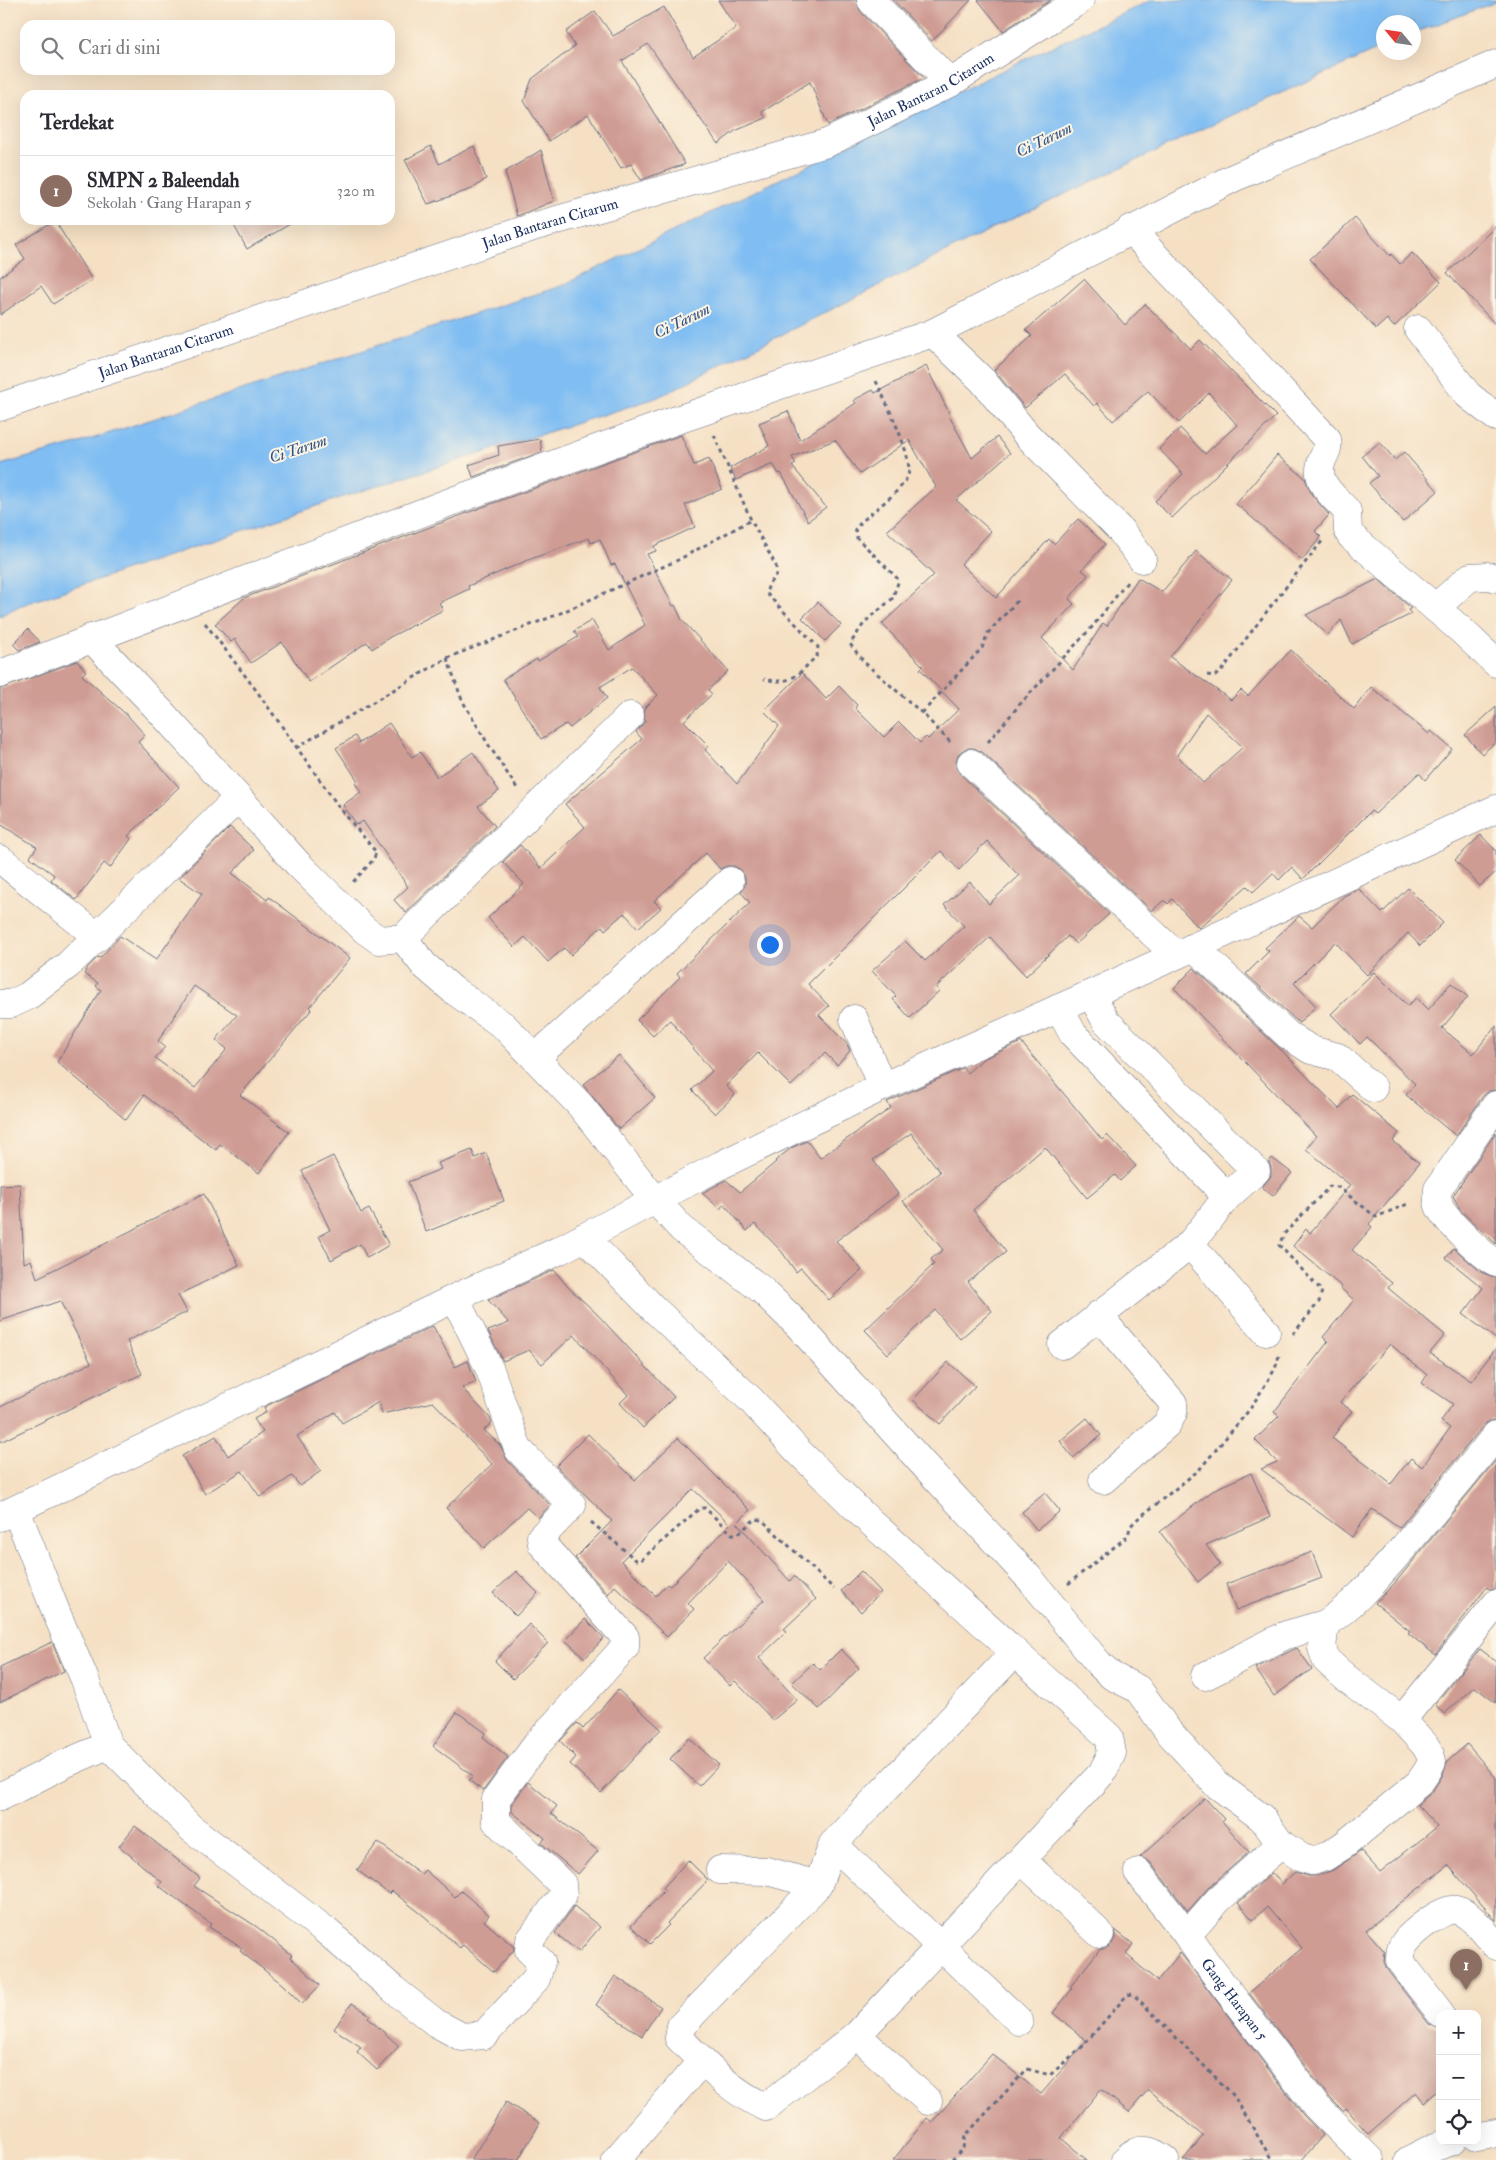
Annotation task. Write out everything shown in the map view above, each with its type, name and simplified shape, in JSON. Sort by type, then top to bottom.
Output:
[{"type":"street","points":[[871,0],[950,83]]},
{"type":"street","name":"Jalan Bantaran Citarum","points":[[0,407],[536,226],[827,143],[950,83],[1050,8],[1080,0]]},
{"type":"street","points":[[0,674],[450,502],[704,411],[933,333],[1230,178],[1496,64]]},
{"type":"street","points":[[1130,229],[1327,439],[1327,449],[1319,469],[1321,481],[1327,491],[1347,511],[1348,531],[1351,536],[1496,663]]},
{"type":"street","points":[[1418,330],[1468,394],[1496,417]]},
{"type":"street","points":[[933,333],[983,381],[1026,434],[1121,531],[1142,559]]},
{"type":"street","points":[[1435,608],[1470,577],[1488,576],[1496,578]]},
{"type":"street","points":[[91,638],[335,902],[378,940],[403,938],[630,716]]},
{"type":"street","points":[[971,763],[1185,951],[1288,1035],[1311,1050],[1338,1057],[1373,1088]]},
{"type":"street","points":[[0,1004],[11,1004],[28,996],[68,964],[98,937],[238,798]]},
{"type":"street","points":[[455,1298],[490,1370],[518,1449],[572,1505],[541,1537],[542,1544],[625,1637],[625,1647],[537,1744],[496,1799],[496,1821],[562,1884],[563,1895],[530,1940],[529,1950],[541,1962],[536,1979],[484,2035],[462,2037],[436,2023],[393,1989],[325,1930],[191,1828],[108,1745],[85,1680],[8,1514],[455,1298],[560,1250],[721,1165],[882,1087],[1496,809]]},
{"type":"street","points":[[0,859],[98,937]]},
{"type":"street","points":[[535,1058],[730,881]]},
{"type":"street","points":[[403,938],[424,965],[453,990],[504,1026],[535,1058],[580,1105],[656,1201],[682,1229],[762,1290],[798,1325],[1048,1600],[1099,1664],[1112,1676],[1138,1688],[1168,1731],[1216,1784],[1262,1818],[1281,1844],[1302,1858],[1312,1861],[1325,1857],[1344,1845],[1418,1783],[1432,1761],[1425,1745],[1402,1720],[1346,1678],[1326,1660],[1322,1648],[1325,1624]]},
{"type":"street","points":[[1062,1345],[1190,1244],[1227,1197],[1256,1171],[1106,1021],[1091,994]]},
{"type":"street","points":[[1059,1008],[1072,1034],[1227,1197]]},
{"type":"street","points":[[854,1019],[882,1087]]},
{"type":"street","points":[[1496,1105],[1438,1189],[1437,1198],[1440,1208],[1464,1235],[1496,1262]]},
{"type":"street","points":[[584,1237],[654,1309],[750,1400],[797,1450],[863,1515],[1109,1737],[1112,1753],[1102,1772],[857,2035],[766,2107],[749,2100],[702,2061],[679,2038],[681,2026],[818,1885],[833,1844],[1014,1653]]},
{"type":"street","points":[[1190,1244],[1279,1339]]},
{"type":"street","points":[[1098,1315],[1173,1403],[1173,1413],[1167,1424],[1103,1480]]},
{"type":"street","points":[[1205,1676],[1286,1634],[1325,1624],[1342,1613],[1360,1597],[1426,1521],[1496,1435]]},
{"type":"street","points":[[1402,1720],[1496,1604]]},
{"type":"street","points":[[0,1797],[62,1765],[108,1745]]},
{"type":"street","points":[[833,1844],[1019,2021]]},
{"type":"street","points":[[1187,1934],[1218,1900],[1281,1844]]},
{"type":"street","points":[[1022,1860],[1100,1934]]},
{"type":"street","points":[[720,1870],[767,1871],[818,1885]]},
{"type":"street","name":"Gang Harapan 5","points":[[1138,1872],[1316,2106],[1370,2160]]},
{"type":"street","points":[[1438,2010],[1400,1961],[1400,1951],[1405,1942],[1437,1915],[1446,1910],[1455,1909],[1464,1913],[1496,1946]]},
{"type":"street","points":[[857,2035],[928,2102]]},
{"type":"street","points":[[616,2160],[702,2061]]},
{"type":"street","points":[[1481,2136],[1496,2134]]},
{"type":"street","points":[[1409,2160],[1444,2145]]},
{"type":"street","points":[[1125,2160],[1136,2151],[1143,2150],[1152,2152],[1165,2160]]},
{"type":"path","points":[[864,357],[902,439],[909,467],[908,477],[854,528],[857,538],[898,580],[892,599],[865,622],[850,644],[865,663],[922,714],[971,763],[1021,703],[1092,626],[1142,559]]},
{"type":"path","points":[[704,411],[751,520],[776,566],[776,575],[769,584],[766,593],[818,647],[818,656],[789,681],[776,682],[764,679]]},
{"type":"path","points":[[1207,675],[1216,676],[1223,669],[1270,606],[1347,511]]},
{"type":"path","points":[[296,748],[447,658],[556,615],[678,560],[751,520]]},
{"type":"path","points":[[922,714],[982,648],[988,633],[1019,599]]},
{"type":"path","points":[[188,601],[256,690],[339,807],[376,852],[374,858],[335,902]]},
{"type":"path","points":[[447,658],[462,700],[532,811]]},
{"type":"path","points":[[1048,1600],[1128,1536],[1130,1527],[1135,1521],[1199,1470],[1250,1409],[1275,1369],[1279,1339],[1319,1302],[1322,1291],[1279,1245],[1284,1234],[1330,1186],[1338,1186],[1376,1217],[1382,1216],[1438,1189]]},
{"type":"path","points":[[572,1505],[636,1560],[641,1560],[700,1508],[705,1508],[732,1534],[738,1534],[755,1519],[762,1520],[834,1589]]},
{"type":"path","points":[[952,2160],[963,2148],[966,2136],[1027,2069],[1031,2068],[1050,2075],[1082,2046],[1127,1995],[1133,1994],[1234,2096],[1272,2160]]},
{"type":"water","name":"Ci Tarum","points":[[1152,0],[1496,0],[1496,2],[1421,30],[1421,15],[1376,15],[1376,50],[1228,117],[993,228],[656,398],[340,498],[19,606],[0,616],[0,465],[73,445],[561,286],[1036,54]]},
{"type":"building","points":[[718,0],[856,0],[860,11],[924,78],[828,125],[810,82],[762,112],[766,118],[735,131],[718,144],[648,44],[622,61],[685,164],[641,180],[631,164],[621,168],[588,114],[549,141],[524,101],[532,79],[575,46],[566,32],[595,11],[613,36],[664,7],[693,57],[736,28]]},
{"type":"building","points":[[893,0],[971,0],[932,41]]},
{"type":"building","points":[[978,0],[1051,0],[1003,31]]},
{"type":"building","points":[[431,146],[439,164],[474,146],[486,179],[472,189],[428,204],[405,160]]},
{"type":"building","points":[[541,150],[554,201],[517,216],[505,172]]},
{"type":"building","points":[[1355,218],[1390,256],[1391,254],[1400,264],[1412,253],[1441,282],[1394,327],[1387,319],[1376,329],[1310,259]]},
{"type":"building","points":[[48,225],[58,225],[92,280],[53,304],[41,286],[0,315],[0,277],[25,259],[16,245]]},
{"type":"building","points":[[234,225],[288,225],[247,249]]},
{"type":"building","points":[[1496,226],[1496,325],[1447,273]]},
{"type":"building","points":[[1084,279],[1125,325],[1145,304],[1191,349],[1200,340],[1276,416],[1172,518],[1155,501],[1183,474],[1159,449],[1180,428],[1205,454],[1237,425],[1209,393],[1179,423],[1148,391],[1113,421],[1097,403],[1094,406],[1065,374],[1025,408],[994,370],[1032,336],[1026,330]]},
{"type":"building","points":[[926,366],[949,416],[972,458],[997,437],[1010,453],[956,500],[991,531],[961,564],[996,598],[1049,539],[1054,544],[1078,519],[1105,544],[1082,570],[1088,575],[1069,599],[1074,604],[1042,638],[1073,670],[1103,623],[1107,626],[1138,578],[1162,592],[1196,551],[1232,580],[1170,657],[1231,700],[1241,690],[1248,696],[1291,650],[1354,709],[1371,687],[1429,734],[1431,731],[1452,749],[1425,780],[1419,773],[1375,814],[1371,811],[1303,879],[1292,867],[1279,880],[1273,873],[1253,892],[1247,886],[1199,928],[1172,899],[1168,904],[1164,900],[1152,911],[982,752],[974,748],[966,748],[959,753],[956,760],[956,768],[960,774],[1109,914],[1076,944],[1068,936],[1026,976],[990,937],[936,987],[939,991],[910,1018],[893,999],[896,996],[872,971],[905,941],[925,961],[964,926],[944,905],[970,882],[989,904],[1019,876],[987,841],[959,870],[941,851],[808,984],[829,1006],[819,1015],[847,1044],[850,1051],[837,1065],[825,1053],[791,1086],[758,1053],[726,1086],[735,1095],[715,1114],[692,1090],[712,1071],[670,1020],[653,1036],[637,1020],[680,977],[677,973],[750,903],[741,892],[745,886],[745,878],[741,870],[734,866],[720,869],[706,853],[654,901],[661,908],[638,928],[624,913],[605,930],[602,926],[571,955],[564,948],[548,962],[525,937],[514,947],[488,918],[524,884],[503,862],[520,845],[541,868],[585,827],[565,804],[642,739],[636,732],[645,721],[644,709],[658,695],[632,667],[600,687],[607,698],[570,728],[566,724],[541,739],[503,679],[578,637],[574,631],[592,620],[609,650],[645,625],[615,564],[611,565],[600,539],[591,543],[589,538],[528,560],[468,586],[469,589],[439,603],[443,610],[390,637],[372,649],[367,642],[309,682],[282,642],[251,663],[235,639],[231,642],[215,624],[244,598],[480,508],[681,435],[694,465],[709,459],[722,489],[685,505],[695,527],[654,546],[656,551],[647,554],[682,620],[728,671],[708,690],[712,694],[684,721],[709,746],[705,750],[737,784],[779,726],[764,711],[802,673],[826,699],[839,686],[857,705],[855,708],[884,737],[899,722],[920,743],[926,737],[928,739],[959,709],[920,669],[923,666],[882,624],[934,575],[887,531],[936,487],[909,440],[860,474],[835,440],[792,457],[796,464],[792,466],[826,507],[808,521],[781,473],[779,474],[773,464],[736,480],[730,468],[769,446],[759,423],[788,411],[800,440],[856,403],[854,400],[873,390],[875,393]],"holes":[[[1206,713],[1243,747],[1203,783],[1177,755]]]},
{"type":"building","points":[[540,439],[542,452],[473,477],[469,465],[499,455],[498,446]]},
{"type":"building","points":[[1380,442],[1395,460],[1404,452],[1438,491],[1403,522],[1369,483],[1378,476],[1362,456]]},
{"type":"building","points":[[1277,455],[1305,478],[1312,495],[1329,515],[1315,531],[1321,537],[1302,560],[1236,504]]},
{"type":"building","points":[[1378,579],[1411,608],[1408,610],[1411,614],[1352,644],[1341,620],[1328,635],[1306,615]]},
{"type":"building","points":[[818,602],[841,625],[825,641],[802,618]]},
{"type":"building","points":[[28,629],[40,642],[19,650],[13,644]]},
{"type":"building","points":[[77,661],[86,671],[82,675],[129,717],[145,735],[138,742],[179,787],[128,836],[131,839],[110,868],[104,863],[76,900],[51,880],[54,875],[30,857],[37,847],[0,824],[0,689]]},
{"type":"building","points":[[1496,707],[1496,742],[1482,754],[1465,735]]},
{"type":"building","points":[[389,723],[412,757],[420,752],[437,777],[473,752],[499,791],[478,806],[495,826],[406,913],[394,900],[408,887],[363,821],[357,825],[343,805],[361,792],[355,783],[358,781],[336,748],[355,736],[359,743]]},
{"type":"building","points":[[230,827],[254,850],[232,873],[267,900],[269,897],[350,958],[310,1007],[312,1009],[240,1095],[289,1132],[259,1173],[220,1144],[216,1150],[144,1095],[126,1120],[57,1062],[101,990],[96,986],[98,983],[84,974],[88,967],[98,957],[100,958],[120,936],[156,960],[202,894],[179,878]],"holes":[[[194,986],[237,1015],[216,1040],[227,1049],[195,1088],[155,1058],[165,1047],[158,1041]]]},
{"type":"building","points":[[1481,835],[1496,851],[1496,872],[1480,886],[1455,860]]},
{"type":"building","points":[[1408,888],[1443,923],[1420,946],[1408,933],[1367,975],[1335,942],[1294,983],[1316,1006],[1299,1023],[1246,974],[1269,951],[1265,948],[1299,916],[1312,927],[1344,896],[1359,889],[1382,913]]},
{"type":"building","points":[[1194,968],[1279,1048],[1339,1109],[1352,1094],[1399,1133],[1393,1141],[1419,1163],[1369,1224],[1372,1227],[1352,1250],[1392,1283],[1388,1288],[1445,1335],[1430,1353],[1471,1381],[1496,1348],[1496,1420],[1484,1425],[1399,1528],[1372,1509],[1352,1537],[1261,1469],[1277,1462],[1255,1440],[1279,1416],[1274,1412],[1328,1342],[1323,1337],[1354,1300],[1340,1288],[1342,1287],[1293,1246],[1306,1229],[1310,1233],[1350,1185],[1306,1149],[1316,1136],[1174,988]],"holes":[[[1390,1344],[1427,1375],[1422,1383],[1453,1404],[1441,1421],[1450,1428],[1422,1467],[1411,1458],[1391,1484],[1332,1438],[1352,1411],[1340,1402]]]},
{"type":"building","points":[[1374,972],[1408,1006],[1416,998],[1428,1010],[1451,983],[1468,997],[1442,1028],[1473,1054],[1496,1026],[1496,1090],[1489,1091],[1483,1096],[1456,1136],[1406,1095],[1415,1084],[1367,1037],[1360,1044],[1331,1014]]},
{"type":"building","points":[[1021,1042],[1102,1140],[1107,1135],[1136,1166],[1120,1181],[1115,1175],[1087,1198],[1045,1147],[973,1210],[1006,1252],[968,1282],[992,1311],[960,1339],[935,1310],[888,1354],[865,1330],[934,1264],[931,1259],[943,1250],[903,1201],[940,1172],[911,1133],[873,1160],[898,1194],[836,1241],[862,1270],[829,1300],[801,1268],[796,1272],[782,1252],[755,1224],[747,1231],[724,1204],[720,1209],[702,1193],[726,1180],[740,1192],[791,1148],[807,1141],[820,1158],[891,1108],[887,1102],[963,1068],[967,1073],[983,1059]]},
{"type":"building","points":[[619,1055],[655,1098],[619,1129],[583,1085]]},
{"type":"building","points":[[1496,1132],[1496,1244],[1461,1211],[1453,1196]]},
{"type":"building","points":[[472,1150],[475,1158],[486,1153],[504,1201],[426,1232],[408,1182],[441,1169],[438,1163]]},
{"type":"building","points":[[333,1156],[361,1213],[369,1209],[389,1245],[367,1258],[360,1244],[331,1260],[319,1236],[330,1230],[302,1171]]},
{"type":"building","points":[[1272,1158],[1292,1173],[1273,1196],[1262,1187],[1271,1176],[1269,1162]]},
{"type":"building","points":[[20,1184],[24,1263],[31,1260],[37,1278],[204,1194],[239,1265],[178,1295],[187,1312],[127,1341],[142,1374],[0,1442],[0,1407],[91,1363],[60,1301],[0,1321],[0,1185]]},
{"type":"building","points":[[1454,1248],[1481,1272],[1496,1278],[1496,1339],[1463,1314],[1483,1288],[1446,1258]]},
{"type":"building","points":[[554,1270],[674,1397],[643,1428],[620,1403],[628,1395],[574,1335],[542,1364],[529,1350],[503,1361],[488,1331],[509,1323],[488,1300]]},
{"type":"building","points":[[433,1326],[455,1367],[468,1361],[476,1382],[462,1388],[490,1418],[492,1422],[484,1430],[500,1445],[507,1460],[550,1505],[538,1518],[527,1508],[484,1548],[446,1508],[492,1464],[433,1402],[382,1414],[379,1402],[342,1423],[335,1412],[297,1436],[321,1471],[300,1486],[292,1476],[260,1497],[242,1471],[205,1494],[182,1456],[216,1436],[228,1456],[263,1432],[254,1419],[266,1412],[264,1407]]},
{"type":"building","points":[[948,1362],[975,1386],[940,1424],[913,1400]]},
{"type":"building","points":[[1087,1418],[1101,1435],[1073,1458],[1060,1441]]},
{"type":"building","points":[[588,1434],[635,1480],[678,1438],[750,1510],[737,1523],[790,1581],[794,1576],[816,1599],[784,1629],[787,1631],[759,1658],[797,1700],[773,1720],[735,1681],[730,1686],[703,1658],[764,1600],[728,1561],[688,1603],[694,1609],[667,1637],[615,1586],[608,1594],[575,1558],[612,1521],[556,1466]],"holes":[[[693,1489],[730,1524],[670,1586],[667,1584],[656,1596],[621,1561]]]},
{"type":"building","points":[[1496,1460],[1496,1589],[1490,1590],[1487,1587],[1435,1655],[1408,1633],[1410,1631],[1375,1603],[1394,1584]]},
{"type":"building","points":[[1251,1473],[1270,1517],[1206,1545],[1220,1564],[1198,1582],[1160,1532],[1215,1489]]},
{"type":"building","points":[[1045,1493],[1060,1511],[1037,1530],[1022,1512]]},
{"type":"building","points":[[1312,1552],[1322,1578],[1236,1610],[1226,1584]]},
{"type":"building","points":[[516,1571],[538,1593],[516,1616],[493,1593]]},
{"type":"building","points":[[861,1571],[881,1592],[861,1612],[841,1591]]},
{"type":"building","points":[[585,1619],[604,1638],[585,1658],[565,1640]]},
{"type":"building","points":[[529,1624],[548,1643],[513,1679],[495,1661]]},
{"type":"building","points":[[52,1642],[64,1671],[0,1702],[0,1667]]},
{"type":"building","points":[[1297,1648],[1312,1669],[1274,1696],[1255,1668]]},
{"type":"building","points":[[841,1649],[859,1668],[819,1709],[792,1683],[813,1663],[820,1670]]},
{"type":"building","points":[[1480,1649],[1496,1661],[1496,1703],[1475,1687],[1444,1714],[1435,1704]]},
{"type":"building","points":[[618,1690],[661,1729],[601,1793],[570,1764],[576,1757],[560,1741],[577,1723],[583,1729]]},
{"type":"building","points":[[457,1712],[486,1733],[483,1737],[508,1757],[483,1791],[469,1780],[473,1776],[433,1746]]},
{"type":"building","points":[[689,1738],[719,1765],[699,1786],[670,1759]]},
{"type":"building","points":[[1467,1744],[1496,1778],[1496,1921],[1448,1865],[1366,1930],[1385,1952],[1384,1962],[1388,1971],[1429,2024],[1436,2027],[1436,2092],[1424,2102],[1416,2092],[1368,2134],[1346,2108],[1343,2111],[1328,2096],[1249,1993],[1302,1948],[1267,1907],[1253,1920],[1238,1903],[1272,1873],[1282,1884],[1295,1872],[1308,1876],[1317,1876],[1333,1870],[1361,1851],[1380,1872],[1437,1827],[1417,1805],[1432,1792],[1442,1776],[1447,1762]]},
{"type":"building","points":[[528,1782],[557,1806],[551,1813],[598,1851],[578,1874],[541,1843],[545,1838],[512,1812],[512,1804]]},
{"type":"building","points":[[1205,1798],[1249,1852],[1208,1888],[1188,1911],[1150,1862],[1140,1857]]},
{"type":"building","points":[[135,1826],[200,1878],[194,1886],[257,1927],[292,1955],[290,1957],[320,1985],[302,2004],[282,1984],[240,1951],[242,1948],[209,1927],[211,1924],[159,1886],[162,1882],[119,1846]]},
{"type":"building","points":[[378,1842],[421,1874],[425,1870],[455,1897],[461,1891],[489,1915],[484,1921],[514,1947],[514,1950],[494,1972],[463,1945],[460,1948],[392,1891],[389,1894],[357,1870]]},
{"type":"building","points":[[688,1860],[708,1880],[667,1923],[669,1925],[650,1944],[631,1926],[665,1890],[663,1888]]},
{"type":"building","points":[[574,1906],[600,1927],[579,1952],[555,1933]]},
{"type":"building","points":[[1114,1929],[1133,1944],[1126,1954],[1157,1981],[1180,1953],[1182,1955],[1304,2116],[1323,2135],[1302,2160],[1183,2160],[1203,2136],[1148,2090],[1129,2112],[1101,2089],[1061,2138],[1087,2160],[893,2160],[927,2118],[932,2122],[992,2054],[1041,2094],[1087,2041],[1053,2013],[1072,1989],[1070,1987],[1100,1949],[1105,1949],[1112,1944],[1115,1937]]},
{"type":"building","points":[[615,1976],[661,2007],[642,2036],[596,2005]]},
{"type":"building","points":[[352,2003],[370,2015],[368,2018],[399,2046],[377,2070],[357,2052],[361,2047],[334,2029]]},
{"type":"building","points":[[506,2102],[540,2123],[518,2160],[471,2160]]},
{"type":"place","name":"SMPN 2 Baleendah","points":[[1466,1990]]}]
